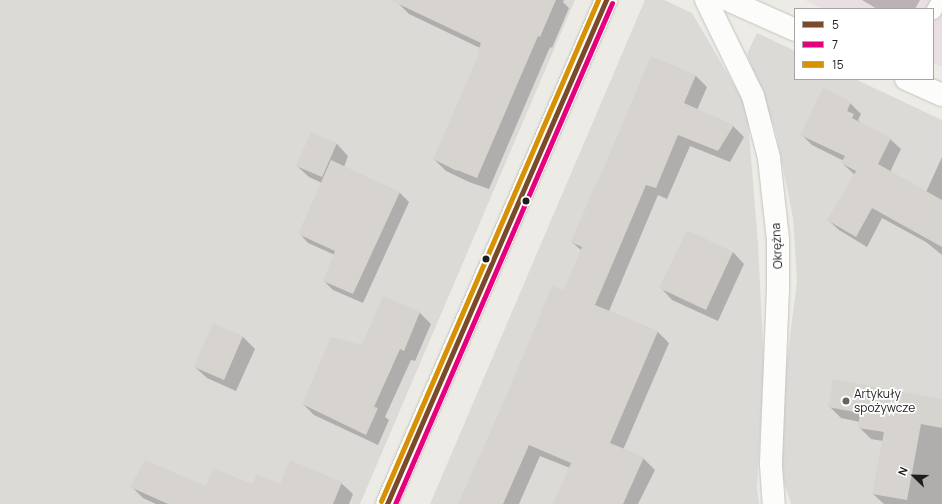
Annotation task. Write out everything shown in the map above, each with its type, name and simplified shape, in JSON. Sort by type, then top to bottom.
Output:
[{"type":"street","points":[[387,504],[606,0]]},
{"type":"street","name":"Okrężna","points":[[706,0],[753,96],[769,158],[778,240],[778,288],[771,465],[774,504]]},
{"type":"street","points":[[728,0],[794,30]]},
{"type":"street","points":[[908,80],[942,95]]},
{"type":"lane","points":[[934,9],[939,0]]},
{"type":"shaded area","points":[[0,0],[575,0],[360,504],[0,504]]},
{"type":"shaded area","points":[[645,0],[664,0],[692,13],[747,107],[758,244],[764,365],[757,487],[759,504],[430,504]]},
{"type":"shaded area","points":[[805,0],[942,0],[942,67],[934,63],[934,8],[821,8]]},
{"type":"shaded area","points":[[757,33],[794,51],[794,80],[857,80],[942,120],[942,504],[791,504],[781,473],[786,368],[797,281],[793,218],[776,133],[747,54]]},
{"type":"building","points":[[390,0],[556,0],[540,37],[538,36],[477,178],[457,171],[433,159],[479,54],[477,53],[481,43]]},
{"type":"building","points":[[651,56],[696,75],[684,103],[734,125],[718,151],[678,135],[656,188],[646,185],[595,305],[658,331],[610,443],[644,457],[623,504],[553,504],[571,463],[529,445],[503,504],[458,504],[506,397],[552,286],[564,290],[582,247],[571,242]]},
{"type":"building","points":[[823,88],[851,102],[847,111],[854,114],[852,118],[891,138],[878,164],[942,200],[942,247],[872,208],[856,237],[827,220],[856,171],[841,163],[845,156],[800,135]]},
{"type":"building","points":[[311,132],[337,143],[322,177],[296,166]]},
{"type":"building","points":[[331,160],[400,192],[353,294],[323,281],[335,251],[298,234]]},
{"type":"building","points":[[687,230],[733,252],[706,310],[659,288]]},
{"type":"building","points":[[383,296],[420,312],[404,351],[400,349],[374,407],[378,408],[366,435],[302,404],[331,337],[362,345]]},
{"type":"building","points":[[213,323],[243,336],[224,380],[194,367]]},
{"type":"building","points":[[833,379],[942,399],[942,428],[921,424],[907,500],[872,494],[884,432],[858,428],[860,413],[828,407]]},
{"type":"building","points":[[145,460],[206,486],[213,468],[252,484],[257,474],[280,484],[290,460],[342,482],[333,504],[168,504],[130,487]]},
{"type":"transit line","name":"15","points":[[381,501],[598,0]]},
{"type":"transit line","name":"5","points":[[387,504],[606,0]]},
{"type":"transit line","name":"7","points":[[395,504],[612,3]]},
{"type":"place","name":"Artykuły spożywcze","points":[[846,401]]}]
